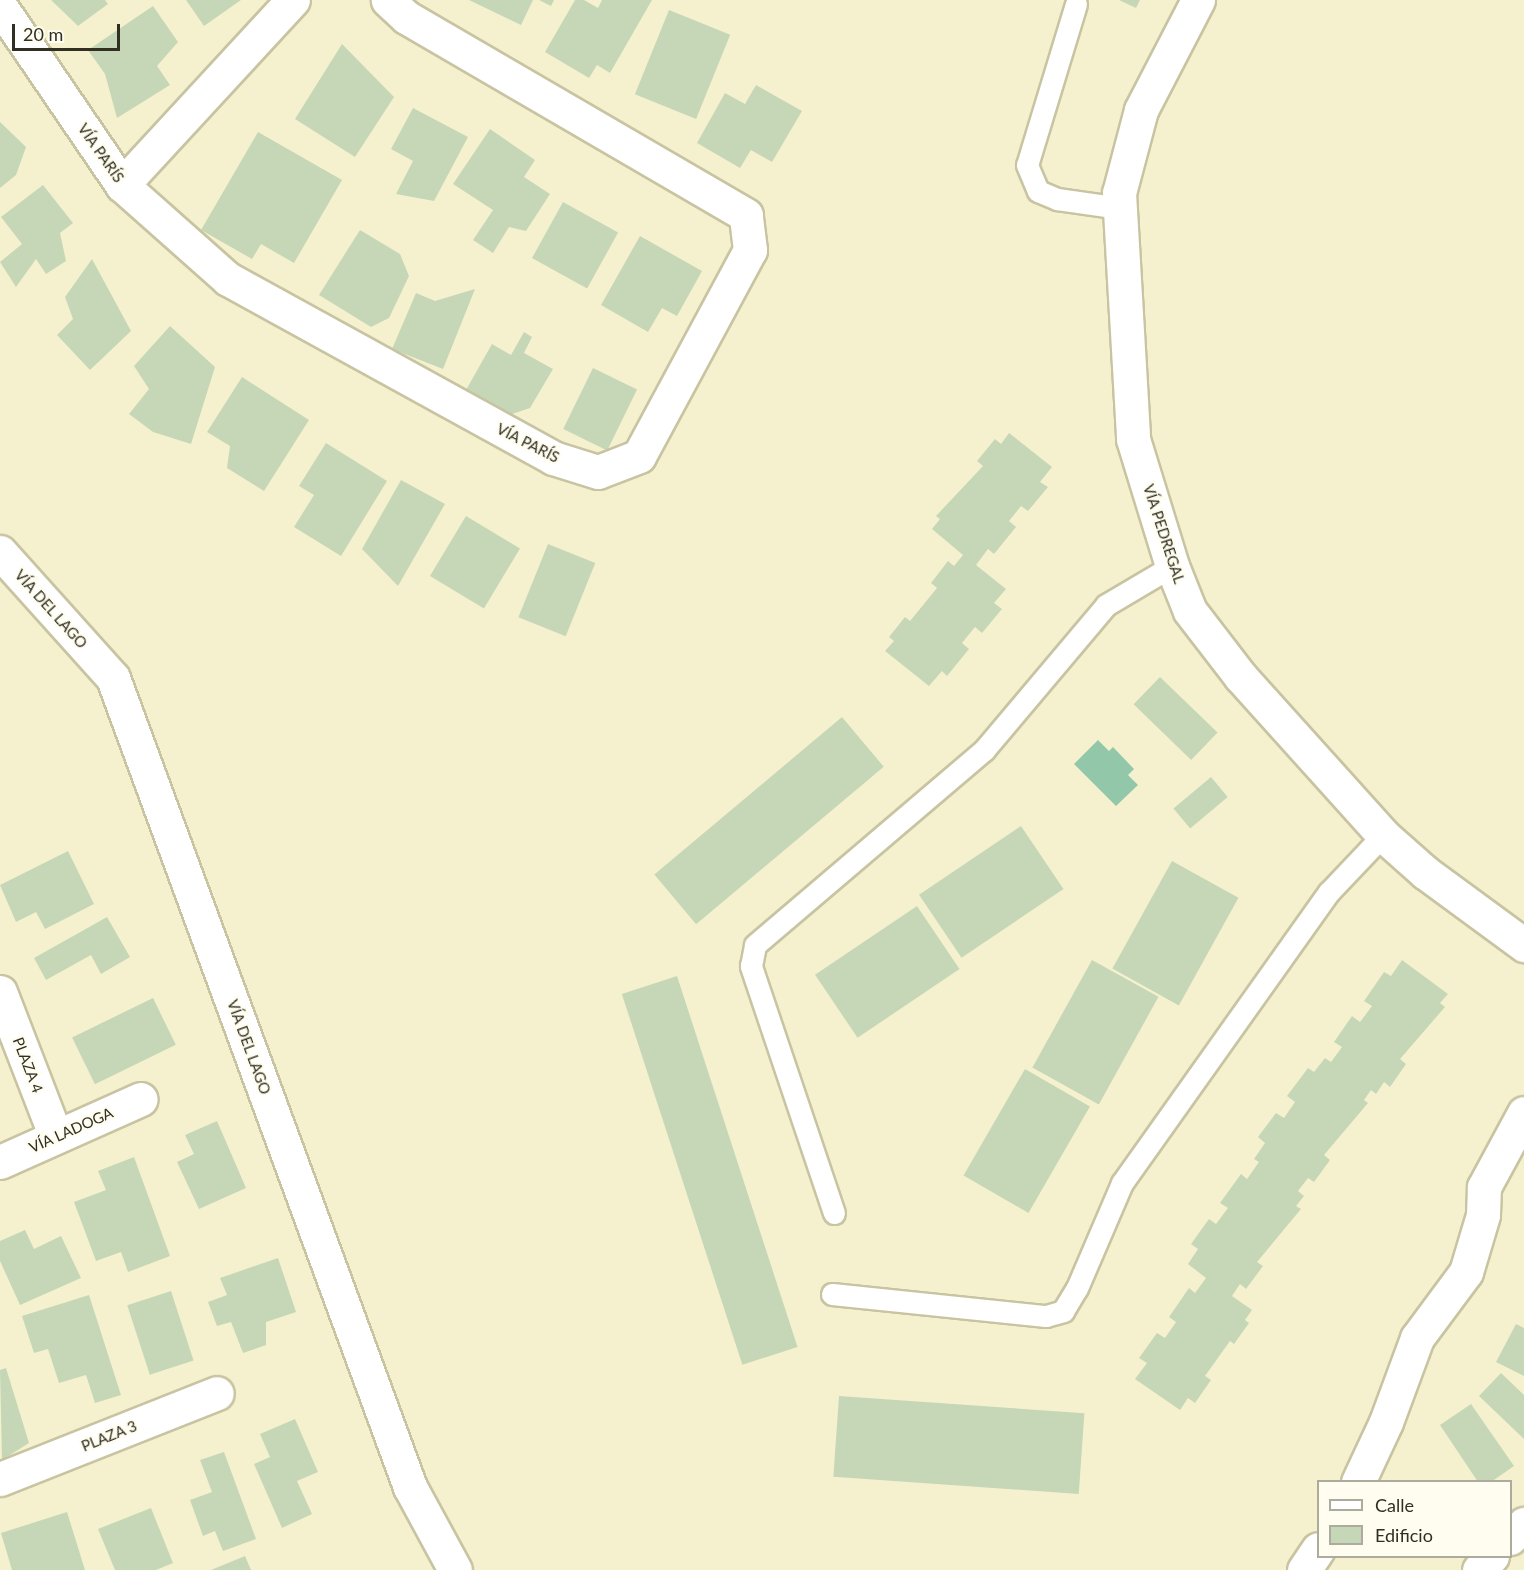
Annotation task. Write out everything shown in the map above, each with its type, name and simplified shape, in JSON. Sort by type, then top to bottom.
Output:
[{"type":"street","points":[[122,185],[293,0]]},
{"type":"street","name":"VÍA PARÍS","points":[[0,6],[122,185],[228,279],[553,458],[598,472],[639,456],[750,250],[746,214],[406,17],[388,0]]},
{"type":"street","name":"VÍA PEDREGAL","points":[[1198,0],[1141,110],[1119,194],[1134,439],[1172,566],[1190,612],[1240,676],[1383,835],[1426,873],[1524,945]]},
{"type":"street","name":"VÍA DEL LAGO","points":[[0,552],[113,678],[410,1487],[454,1570]]},
{"type":"street","name":"PLAZA 4","points":[[0,992],[56,1137]]},
{"type":"street","name":"VÍA LADOGA","points":[[0,1162],[141,1099]]},
{"type":"street","points":[[1359,1480],[1386,1422],[1417,1338],[1466,1272],[1483,1215],[1484,1187],[1524,1113]]},
{"type":"street","name":"PLAZA 3","points":[[0,1479],[217,1393]]},
{"type":"street","points":[[1512,1536],[1524,1524]]},
{"type":"street","points":[[1304,1570],[1317,1550]]},
{"type":"street","points":[[1479,1570],[1491,1558]]},
{"type":"lane","points":[[1076,4],[1027,165],[1038,191],[1057,199],[1120,208]]},
{"type":"lane","points":[[834,1213],[751,966],[755,945],[984,750],[1106,605],[1172,566]]},
{"type":"lane","points":[[832,1294],[1046,1316],[1063,1311],[1077,1288],[1122,1183],[1329,892],[1383,835]]},
{"type":"shaded area","points":[[1098,740],[1109,751],[1113,747],[1134,769],[1128,775],[1138,785],[1116,806],[1074,764]]},
{"type":"building","points":[[51,0],[105,0],[108,4],[78,26]]},
{"type":"building","points":[[186,0],[241,0],[204,26]]},
{"type":"building","points":[[469,0],[533,0],[521,25]]},
{"type":"building","points":[[539,0],[554,0],[551,6]]},
{"type":"building","points":[[575,0],[584,0],[598,8],[602,0],[652,0],[610,73],[597,65],[589,78],[545,52]]},
{"type":"building","points":[[1119,0],[1140,0],[1136,8]]},
{"type":"building","points":[[153,6],[178,42],[157,66],[170,85],[117,118],[105,74],[88,50]]},
{"type":"building","points":[[669,10],[730,35],[696,119],[635,94]]},
{"type":"building","points":[[342,44],[394,97],[355,157],[295,119]]},
{"type":"building","points":[[756,85],[802,111],[772,162],[751,150],[740,168],[697,143],[725,93],[745,104]]},
{"type":"building","points":[[413,108],[468,137],[434,201],[396,194],[413,161],[391,149]]},
{"type":"building","points":[[0,122],[26,147],[16,175],[0,188]]},
{"type":"building","points":[[490,129],[535,160],[524,177],[550,194],[526,231],[509,227],[493,253],[473,240],[493,210],[453,184]]},
{"type":"building","points":[[258,132],[342,180],[294,263],[261,244],[252,259],[201,230]]},
{"type":"building","points":[[43,185],[73,223],[60,233],[66,261],[46,274],[36,259],[16,287],[0,262],[22,244],[1,217]]},
{"type":"building","points":[[563,202],[618,233],[587,289],[532,258]]},
{"type":"building","points":[[360,230],[400,254],[409,276],[389,318],[371,327],[319,295]]},
{"type":"building","points":[[640,236],[702,271],[677,316],[662,308],[648,332],[601,305]]},
{"type":"building","points":[[92,259],[131,331],[90,370],[57,335],[73,319],[65,297]]},
{"type":"building","points":[[475,289],[443,369],[392,349],[416,293],[435,301]]},
{"type":"building","points":[[170,326],[215,367],[191,444],[153,432],[129,414],[149,389],[134,366]]},
{"type":"building","points":[[524,332],[532,337],[524,353],[553,369],[530,408],[509,415],[466,390],[492,344],[511,355]]},
{"type":"building","points":[[593,368],[637,389],[607,451],[563,429]]},
{"type":"building","points":[[242,377],[309,420],[264,491],[227,468],[230,446],[207,432]]},
{"type":"building","points":[[1009,433],[1052,467],[1040,482],[1048,487],[1028,511],[1021,506],[1009,521],[1016,527],[994,554],[988,549],[976,565],[1006,589],[994,603],[1002,609],[982,633],[975,627],[962,643],[969,649],[947,676],[942,671],[929,686],[885,651],[894,641],[889,637],[905,617],[910,621],[937,588],[931,583],[948,561],[954,566],[963,555],[932,529],[940,519],[936,516],[983,466],[977,461],[995,439],[1001,444]]},
{"type":"building","points":[[326,443],[387,481],[341,556],[294,527],[314,495],[299,486]]},
{"type":"building","points":[[401,480],[445,504],[398,586],[362,549]]},
{"type":"building","points":[[466,516],[520,548],[484,608],[430,576]]},
{"type":"building","points":[[548,544],[595,563],[566,636],[518,617]]},
{"type":"building","points":[[1160,677],[1218,733],[1191,760],[1134,704]]},
{"type":"building","points":[[842,717],[884,767],[696,924],[654,874]]},
{"type":"building","points":[[1211,777],[1228,797],[1190,828],[1173,808]]},
{"type":"building","points":[[1021,826],[1063,889],[962,958],[919,895]]},
{"type":"building","points":[[68,851],[94,904],[45,929],[36,912],[16,922],[0,885]]},
{"type":"building","points":[[1172,861],[1238,898],[1179,1005],[1112,969]]},
{"type":"building","points":[[917,906],[959,969],[858,1038],[815,975]]},
{"type":"building","points":[[107,917],[130,957],[101,974],[91,955],[46,980],[34,958]]},
{"type":"building","points":[[1092,960],[1158,997],[1099,1104],[1032,1068]]},
{"type":"building","points":[[1402,960],[1448,994],[1440,1003],[1445,1007],[1400,1059],[1406,1064],[1390,1087],[1384,1082],[1376,1094],[1371,1090],[1364,1100],[1368,1103],[1324,1155],[1330,1160],[1314,1182],[1308,1178],[1298,1191],[1304,1196],[1296,1206],[1301,1209],[1257,1262],[1263,1266],[1246,1289],[1240,1284],[1232,1296],[1252,1310],[1245,1320],[1249,1323],[1234,1344],[1230,1341],[1205,1376],[1211,1380],[1195,1403],[1188,1398],[1180,1410],[1135,1379],[1147,1363],[1139,1358],[1157,1333],[1165,1338],[1176,1322],[1169,1317],[1189,1288],[1195,1293],[1206,1278],[1188,1264],[1198,1249],[1191,1244],[1209,1219],[1216,1224],[1228,1208],[1220,1203],[1241,1174],[1247,1179],[1259,1162],[1254,1159],[1265,1143],[1258,1137],[1276,1113],[1284,1118],[1295,1102],[1287,1096],[1308,1068],[1314,1072],[1325,1058],[1331,1062],[1342,1047],[1334,1042],[1352,1016],[1360,1022],[1372,1006],[1364,1001],[1384,972],[1391,976]]},
{"type":"building","points":[[677,976],[798,1347],[742,1365],[622,994]]},
{"type":"building","points":[[153,998],[176,1045],[95,1084],[72,1037]]},
{"type":"building","points":[[1025,1069],[1090,1106],[1028,1213],[964,1176]]},
{"type":"building","points":[[217,1121],[246,1188],[199,1209],[177,1162],[194,1154],[185,1135]]},
{"type":"building","points":[[134,1157],[170,1256],[128,1272],[121,1252],[96,1261],[74,1202],[106,1190],[98,1171]]},
{"type":"building","points":[[25,1230],[34,1249],[61,1236],[81,1278],[20,1305],[0,1261],[0,1241]]},
{"type":"building","points":[[278,1258],[296,1312],[266,1322],[266,1345],[243,1353],[231,1322],[217,1326],[208,1302],[227,1295],[220,1278]]},
{"type":"building","points":[[171,1291],[194,1360],[150,1375],[127,1305]]},
{"type":"building","points":[[89,1295],[121,1395],[95,1403],[86,1375],[59,1383],[48,1349],[34,1353],[22,1316]]},
{"type":"building","points":[[1516,1324],[1524,1328],[1524,1376],[1496,1362]]},
{"type":"building","points":[[6,1368],[29,1443],[2,1460],[0,1370]]},
{"type":"building","points":[[1501,1373],[1524,1395],[1524,1439],[1479,1396]]},
{"type":"building","points":[[839,1396],[1084,1413],[1079,1494],[833,1477]]},
{"type":"building","points":[[1471,1404],[1514,1466],[1494,1480],[1477,1480],[1440,1425]]},
{"type":"building","points":[[295,1419],[318,1472],[297,1481],[312,1514],[282,1528],[254,1464],[270,1457],[260,1434]]},
{"type":"building","points":[[224,1452],[256,1539],[223,1551],[215,1531],[203,1536],[190,1500],[212,1492],[200,1460]]},
{"type":"building","points":[[151,1508],[173,1563],[156,1570],[115,1570],[98,1529]]},
{"type":"building","points":[[67,1512],[85,1570],[12,1570],[1,1533]]},
{"type":"building","points":[[245,1556],[251,1570],[211,1570]]}]
